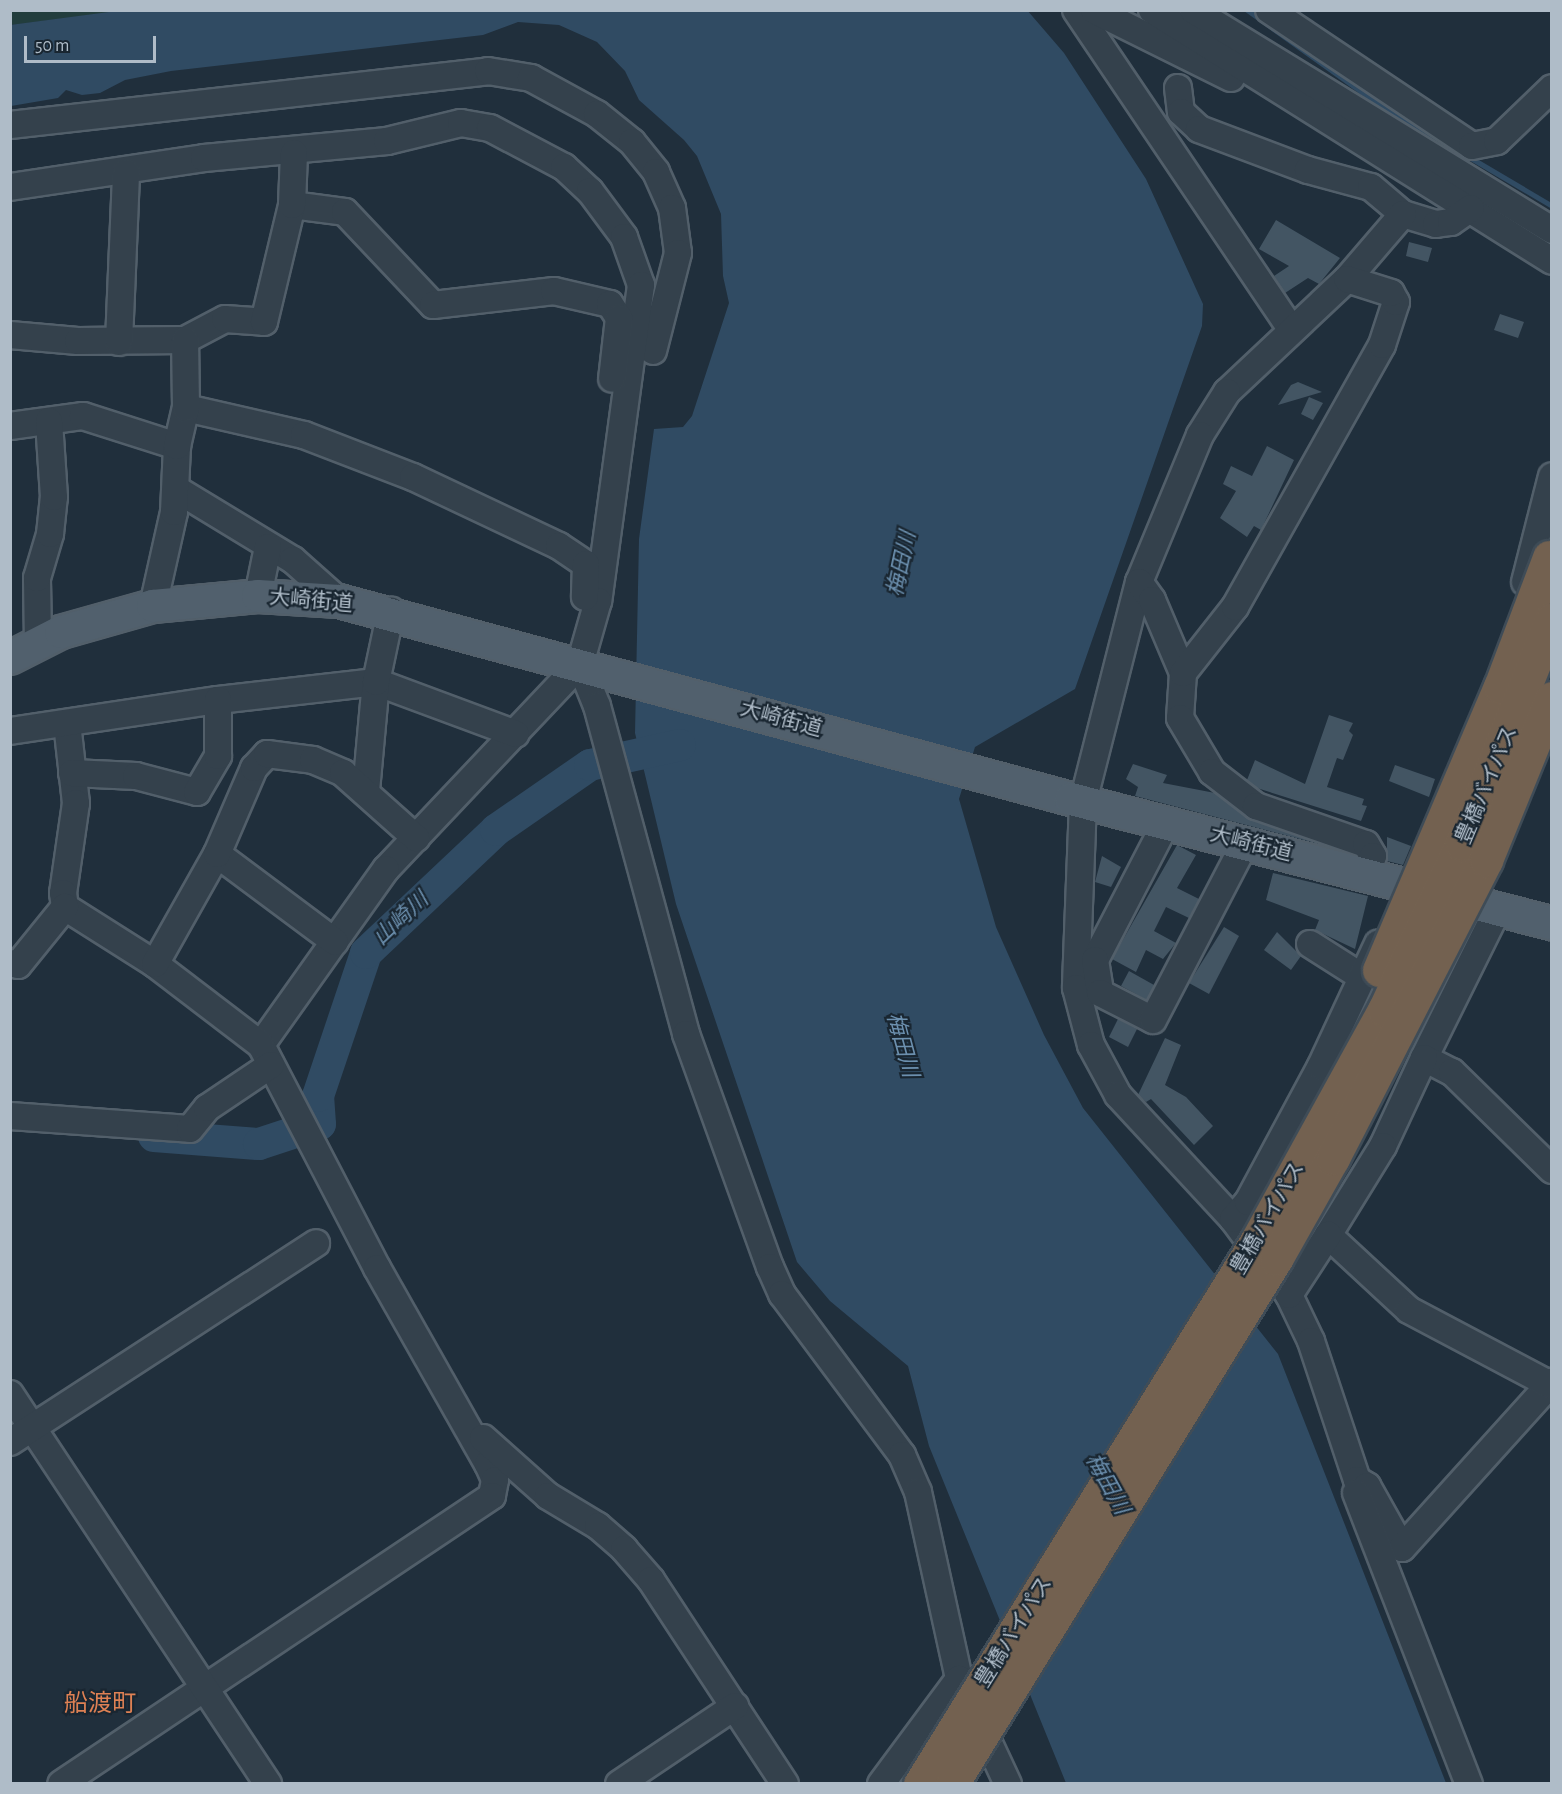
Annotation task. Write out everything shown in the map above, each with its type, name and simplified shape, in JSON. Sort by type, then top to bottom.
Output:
[{"type":"highway","points":[[1299,1163],[1334,1071],[1487,719],[1549,557]]},
{"type":"highway","name":"豊橋バイパス","points":[[920,1784],[1257,1240],[1384,1010],[1462,844],[1551,619]]},
{"type":"highway","name":"豊橋バイパス","points":[[952,1784],[1276,1259],[1333,1158],[1486,860],[1551,698]]},
{"type":"highway","points":[[1333,1158],[1377,1110],[1435,1004],[1499,872],[1551,747]]},
{"type":"main road","name":"大崎街道","points":[[10,658],[38,643],[153,606],[258,596],[339,601],[391,611],[582,658],[622,675],[1077,801],[1406,883],[1551,923]]},
{"type":"street","points":[[1076,10],[1291,329]]},
{"type":"street","points":[[1094,10],[1341,133],[1471,207],[1551,261]]},
{"type":"street","points":[[1152,10],[1341,133]]},
{"type":"street","points":[[1193,10],[1551,230]]},
{"type":"street","points":[[1269,10],[1472,146],[1497,141],[1551,88]]},
{"type":"street","points":[[10,125],[488,71],[531,78],[597,114],[632,142],[656,172],[674,217],[678,253],[652,351]]},
{"type":"street","points":[[1178,88],[1181,112],[1199,129],[1308,170],[1371,187],[1403,214],[1436,224],[1451,222],[1471,207]]},
{"type":"street","points":[[10,187],[126,172],[204,158],[294,153],[387,141],[461,123],[490,128],[531,148],[590,191],[624,237],[641,285],[616,445],[598,602],[582,658],[516,734],[386,869],[335,942],[298,986],[266,1055],[207,1108],[190,1129],[10,1116]]},
{"type":"street","points":[[10,335],[119,342],[185,340],[225,319],[264,322],[292,205],[294,153]]},
{"type":"street","points":[[119,342],[126,172]]},
{"type":"street","points":[[292,205],[345,212],[433,305],[554,291],[610,304],[619,318],[611,398],[616,445]]},
{"type":"street","points":[[1403,214],[1347,279],[1291,329],[1227,392],[1200,435],[1139,582],[1077,801],[1076,988],[1091,1045],[1118,1095],[1233,1219],[1289,1295],[1311,1341],[1357,1480],[1355,1491],[1469,1784]]},
{"type":"street","points":[[1183,673],[1235,607],[1382,345],[1396,302],[1391,293],[1347,279]]},
{"type":"street","points":[[153,606],[176,489],[177,446],[186,408],[185,340]]},
{"type":"street","points":[[186,408],[234,416],[359,454],[559,546],[585,564],[582,658],[686,1034],[770,1267],[782,1294],[902,1455],[918,1492],[959,1679],[1008,1784]]},
{"type":"street","points":[[10,426],[83,416],[177,446]]},
{"type":"street","points":[[38,643],[37,578],[50,534],[54,497],[49,422]]},
{"type":"street","points":[[1233,1219],[1248,1202],[1321,1066],[1406,883],[1474,719],[1529,568],[1551,477]]},
{"type":"street","points":[[176,489],[293,560],[339,601]]},
{"type":"street","points":[[258,596],[268,546]]},
{"type":"street","points":[[1139,582],[1152,600],[1183,673],[1180,718],[1212,772],[1256,806],[1366,844],[1373,856],[1366,873]]},
{"type":"street","points":[[366,791],[376,682],[391,611]]},
{"type":"street","points":[[10,731],[218,700],[376,682],[516,734]]},
{"type":"street","points":[[72,773],[136,776],[197,792],[218,756],[218,700]]},
{"type":"street","points":[[1474,719],[1551,747]]},
{"type":"street","points":[[10,963],[18,965],[65,907],[63,893],[76,803],[67,723]]},
{"type":"street","points":[[155,964],[217,854],[254,768],[267,754],[313,760],[343,773],[366,791],[416,838]]},
{"type":"street","points":[[218,756],[254,768]]},
{"type":"street","points":[[1166,823],[1095,960],[1100,993],[1154,1020],[1245,843]]},
{"type":"street","points":[[217,854],[335,942]]},
{"type":"street","points":[[61,1784],[484,1506],[492,1496],[495,1480],[304,1131],[266,1055],[155,964],[65,907]]},
{"type":"street","points":[[1289,1295],[1383,1146],[1499,907]]},
{"type":"street","points":[[1310,944],[1362,977]]},
{"type":"street","points":[[1424,1058],[1452,1072],[1551,1170]]},
{"type":"street","points":[[1328,1235],[1409,1310],[1550,1383],[1402,1548],[1367,1486],[1357,1480]]},
{"type":"street","points":[[10,1442],[316,1243]]},
{"type":"street","points":[[10,1394],[268,1784]]},
{"type":"street","points":[[462,1417],[522,1475],[624,1549],[651,1580],[785,1784]]},
{"type":"street","points":[[881,1784],[959,1679]]},
{"type":"street","points":[[619,1784],[735,1707]]},
{"type":"green space","points":[[11,10],[124,11],[11,25]]},
{"type":"water","name":"梅田川","points":[[124,10],[1027,10],[1064,53],[1146,179],[1203,304],[1202,326],[1075,689],[975,747],[959,799],[996,927],[1044,1035],[1083,1108],[1278,1354],[1446,1783],[1066,1783],[929,1446],[908,1366],[830,1301],[797,1262],[676,904],[635,733],[639,539],[654,429],[683,427],[692,416],[729,303],[723,276],[721,214],[697,156],[684,140],[639,100],[625,71],[597,42],[559,25],[518,22],[483,35],[171,71],[125,80],[100,93],[82,95],[66,90],[58,98],[11,106],[10,25]]},
{"type":"building","points":[[1276,220],[1340,258],[1319,284],[1308,278],[1285,293],[1274,276],[1289,266],[1259,249]]},
{"type":"building","points":[[1409,242],[1432,248],[1428,262],[1406,256]]},
{"type":"building","points":[[1500,314],[1524,322],[1518,338],[1494,330]]},
{"type":"building","points":[[1298,382],[1322,392],[1278,405],[1291,385]]},
{"type":"building","points":[[1309,397],[1323,403],[1313,420],[1301,414]]},
{"type":"building","points":[[1267,446],[1294,460],[1261,530],[1254,526],[1247,537],[1220,518],[1236,491],[1223,484],[1231,466],[1252,476]]},
{"type":"building","points":[[1329,715],[1353,723],[1349,731],[1353,735],[1343,760],[1337,758],[1327,787],[1364,799],[1362,805],[1367,806],[1361,821],[1257,788],[1247,780],[1255,760],[1305,784]]},
{"type":"building","points":[[1133,764],[1167,775],[1163,783],[1215,793],[1251,820],[1327,846],[1135,796],[1138,787],[1126,779]]},
{"type":"building","points":[[1395,765],[1435,779],[1429,797],[1389,781]]},
{"type":"building","points":[[1387,837],[1411,846],[1403,865],[1387,861]]},
{"type":"building","points":[[1177,845],[1196,855],[1177,888],[1199,899],[1189,918],[1166,907],[1154,931],[1176,943],[1163,959],[1146,950],[1136,972],[1112,959]]},
{"type":"building","points":[[1102,856],[1121,867],[1111,887],[1095,882]]},
{"type":"building","points":[[1273,873],[1368,896],[1355,949],[1315,930],[1319,920],[1266,900]]},
{"type":"building","points":[[1224,927],[1239,936],[1209,994],[1189,983]]},
{"type":"building","points":[[1277,932],[1301,956],[1291,970],[1264,950]]},
{"type":"building","points":[[1129,971],[1154,985],[1147,1000],[1121,986]]},
{"type":"building","points":[[1118,1019],[1137,1029],[1128,1047],[1109,1037]]},
{"type":"building","points":[[1165,1038],[1181,1045],[1165,1085],[1186,1097],[1213,1126],[1194,1145],[1151,1099],[1146,1102],[1138,1095]]},
{"type":"waterway","points":[[1247,10],[1374,101],[1552,206]]},
{"type":"waterway","name":"山崎川","points":[[154,1136],[259,1144],[320,1124],[318,1096],[366,953],[496,830],[590,765],[680,745]]},
{"type":"district","name":"船渡町","points":[[100,1705]]}]
